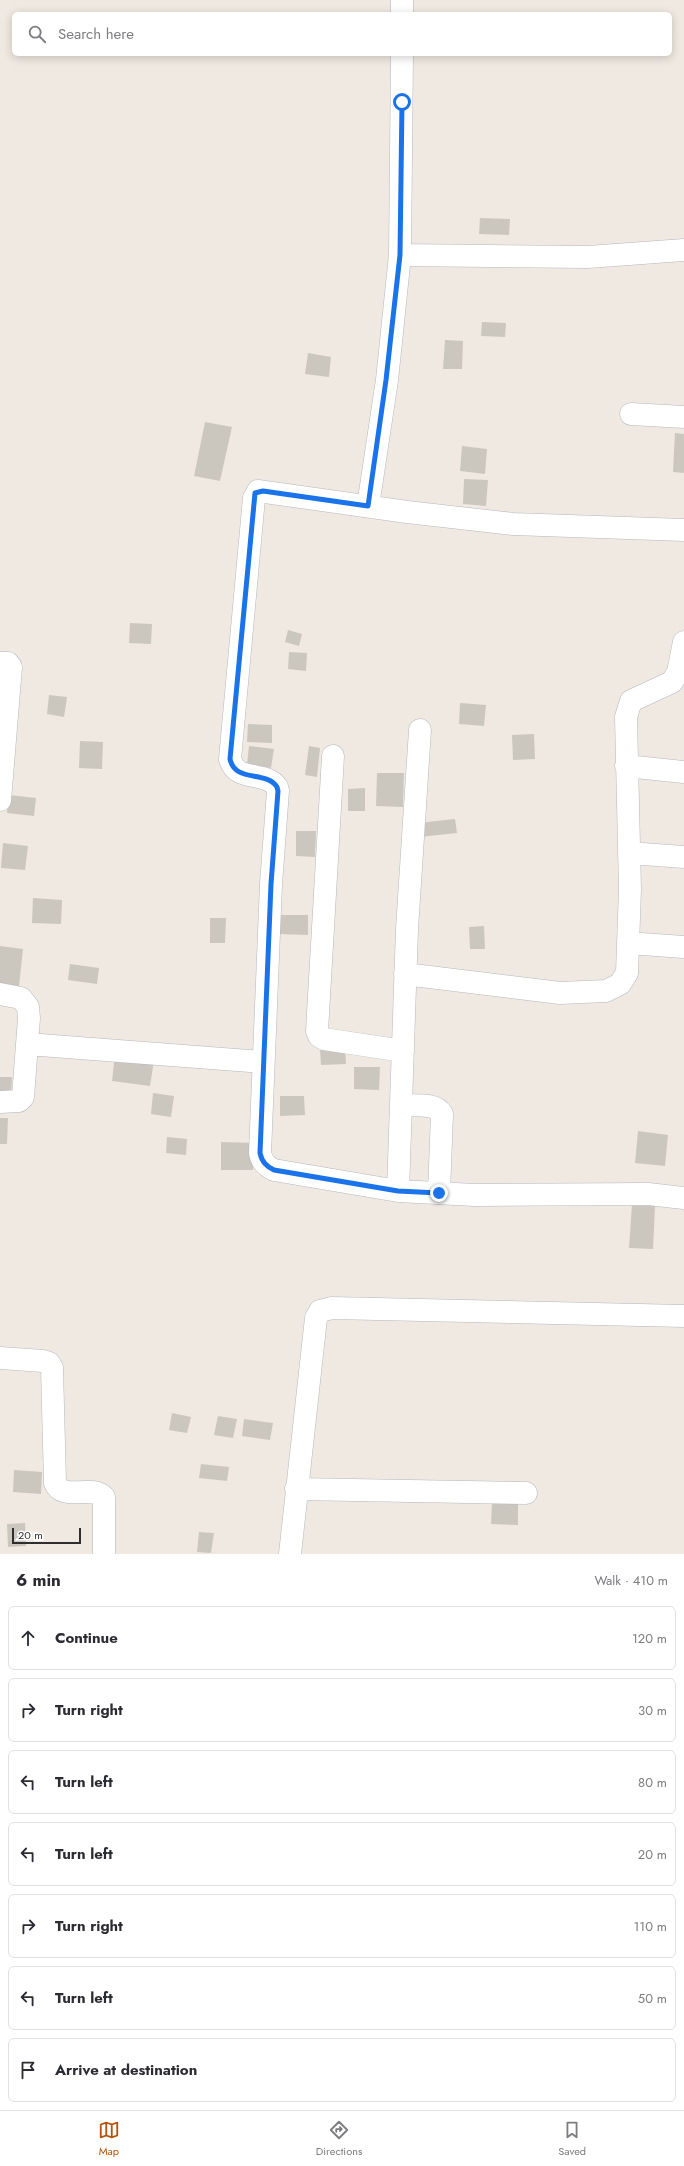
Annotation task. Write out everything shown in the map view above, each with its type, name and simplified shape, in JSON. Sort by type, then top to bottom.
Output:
[{"type":"street","points":[[402,0],[402,12]]},
{"type":"street","points":[[368,506],[386,380],[400,255],[402,56]]},
{"type":"street","points":[[400,255],[588,256],[684,250]]},
{"type":"street","points":[[631,414],[684,417]]},
{"type":"street","points":[[684,530],[512,524],[258,491],[254,498],[230,759],[235,770],[242,774],[272,782],[277,787],[263,1062],[260,1153],[262,1160],[267,1167],[274,1170],[398,1191],[439,1193],[648,1194],[684,1198]]},
{"type":"street","points":[[405,974],[560,993],[606,991],[620,984],[627,973],[628,943],[629,853],[626,717],[631,700],[672,682],[678,672],[684,642]]},
{"type":"street","points":[[0,663],[8,663],[11,666],[0,800]]},
{"type":"street","points":[[398,1191],[405,974],[420,730]]},
{"type":"street","points":[[333,756],[317,1032],[319,1036],[324,1039],[402,1051]]},
{"type":"street","points":[[626,766],[684,772]]},
{"type":"street","points":[[629,853],[684,857]]},
{"type":"street","points":[[628,943],[684,946]]},
{"type":"street","points":[[0,994],[21,998],[28,1007],[23,1097],[19,1101],[0,1102]]},
{"type":"street","points":[[27,1044],[263,1062]]},
{"type":"street","points":[[401,1105],[430,1106],[439,1110],[442,1114],[439,1193]]},
{"type":"street","points":[[290,1554],[316,1318],[320,1311],[325,1309],[684,1316]]},
{"type":"street","points":[[0,1358],[43,1361],[49,1363],[52,1368],[55,1483],[57,1487],[63,1491],[99,1493],[104,1497],[104,1554]]},
{"type":"street","points":[[296,1489],[526,1494]]},
{"type":"building","points":[[480,218],[510,219],[509,235],[479,234]]},
{"type":"building","points":[[482,322],[506,323],[505,337],[481,336]]},
{"type":"building","points":[[445,340],[463,341],[462,369],[443,369]]},
{"type":"building","points":[[308,353],[331,357],[329,377],[305,374]]},
{"type":"building","points":[[205,422],[232,427],[220,481],[194,476]]},
{"type":"building","points":[[675,433],[684,434],[684,473],[673,472]]},
{"type":"building","points":[[462,446],[487,449],[485,474],[460,471]]},
{"type":"building","points":[[464,479],[488,480],[486,506],[463,504]]},
{"type":"building","points":[[130,623],[152,624],[151,644],[129,643]]},
{"type":"building","points":[[288,630],[302,634],[299,646],[285,642]]},
{"type":"building","points":[[289,652],[307,653],[306,671],[288,669]]},
{"type":"building","points":[[49,695],[67,697],[64,717],[47,714]]},
{"type":"building","points":[[460,703],[486,705],[484,726],[459,724]]},
{"type":"building","points":[[248,724],[272,725],[272,743],[247,742]]},
{"type":"building","points":[[534,734],[535,759],[513,760],[512,735]]},
{"type":"building","points":[[80,741],[103,742],[102,769],[79,768]]},
{"type":"building","points":[[249,746],[274,749],[271,768],[247,765]]},
{"type":"building","points":[[309,746],[320,748],[317,777],[305,775]]},
{"type":"building","points":[[377,773],[404,773],[403,807],[376,806]]},
{"type":"building","points":[[365,788],[365,811],[348,811],[348,789]]},
{"type":"building","points":[[9,795],[36,798],[34,816],[7,813]]},
{"type":"building","points":[[455,819],[457,833],[419,837],[418,823]]},
{"type":"building","points":[[296,831],[316,831],[315,857],[296,856]]},
{"type":"building","points":[[3,843],[28,846],[25,870],[1,868]]},
{"type":"building","points":[[33,898],[62,900],[61,924],[32,923]]},
{"type":"building","points":[[278,915],[308,915],[308,935],[278,934]]},
{"type":"building","points":[[210,918],[226,918],[225,943],[210,943]]},
{"type":"building","points":[[484,926],[485,949],[470,949],[469,927]]},
{"type":"building","points":[[0,946],[23,949],[19,986],[0,983]]},
{"type":"building","points":[[70,964],[99,968],[97,984],[68,980]]},
{"type":"building","points":[[345,1047],[346,1064],[321,1065],[320,1048]]},
{"type":"building","points":[[115,1054],[154,1060],[150,1086],[112,1081]]},
{"type":"building","points":[[354,1067],[380,1067],[379,1090],[354,1089]]},
{"type":"building","points":[[0,1077],[12,1077],[11,1096],[0,1095]]},
{"type":"building","points":[[153,1093],[174,1096],[171,1117],[151,1114]]},
{"type":"building","points":[[280,1096],[304,1096],[305,1115],[280,1116]]},
{"type":"building","points":[[0,1118],[8,1118],[7,1144],[0,1144]]},
{"type":"building","points":[[638,1131],[668,1135],[665,1166],[635,1163]]},
{"type":"building","points":[[167,1137],[187,1139],[186,1155],[166,1153]]},
{"type":"building","points":[[221,1142],[254,1143],[253,1170],[221,1170]]},
{"type":"building","points":[[632,1204],[655,1206],[653,1249],[629,1248]]},
{"type":"building","points":[[172,1413],[191,1417],[187,1433],[169,1430]]},
{"type":"building","points":[[218,1416],[237,1419],[233,1438],[214,1435]]},
{"type":"building","points":[[244,1419],[273,1423],[270,1440],[242,1436]]},
{"type":"building","points":[[201,1464],[229,1467],[227,1481],[199,1478]]},
{"type":"building","points":[[14,1470],[42,1472],[41,1494],[13,1492]]},
{"type":"building","points":[[492,1502],[518,1503],[518,1525],[491,1524]]},
{"type":"building","points":[[25,1523],[26,1546],[8,1547],[7,1524]]},
{"type":"building","points":[[199,1532],[214,1533],[211,1553],[197,1552]]},
{"type":"route","points":[[402,102],[400,255],[386,380],[368,506],[263,491],[258,491],[255,493],[230,759],[235,770],[242,774],[272,782],[275,784],[278,791],[271,884],[263,1062],[260,1153],[262,1160],[267,1167],[274,1170],[398,1191],[439,1193]]}]
